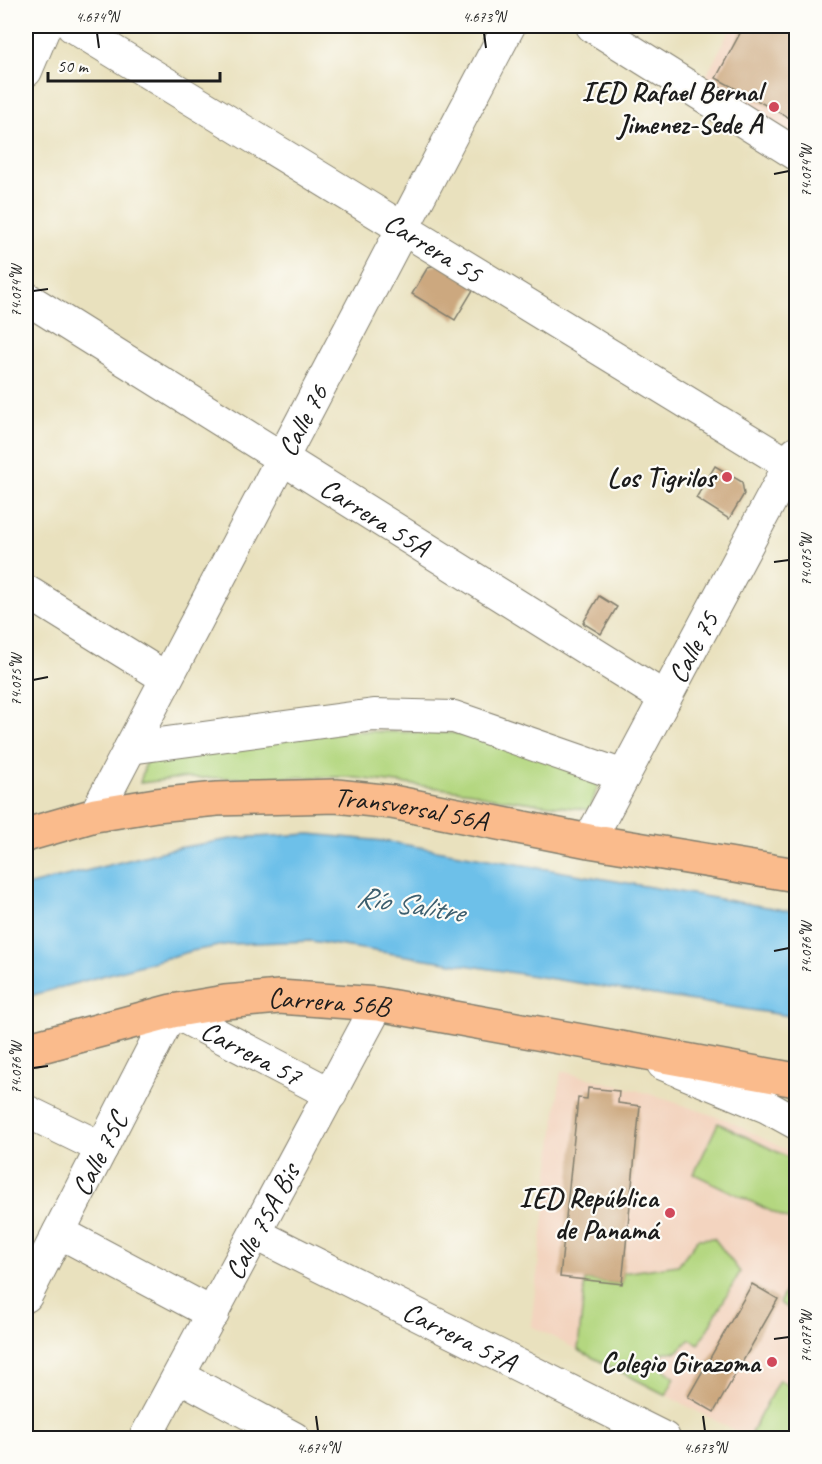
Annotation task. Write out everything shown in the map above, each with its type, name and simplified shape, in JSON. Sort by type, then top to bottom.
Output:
[{"type":"main road","name":"Transversal 56A","points":[[26,835],[95,815],[217,799],[336,796],[392,802],[589,840],[796,875]]},
{"type":"main road","name":"Carrera 56B","points":[[26,1050],[172,1011],[225,1002],[279,997],[378,1004],[634,1052]]},
{"type":"main road","points":[[634,1052],[796,1080]]},
{"type":"street","points":[[26,71],[45,26]]},
{"type":"street","name":"Carrera 55","points":[[72,26],[402,229],[794,463]]},
{"type":"street","name":"Calle 76","points":[[95,815],[509,26]]},
{"type":"street","points":[[592,26],[796,154]]},
{"type":"street","name":"Carrera 55A","points":[[26,298],[665,698]]},
{"type":"street","name":"Calle 75","points":[[589,840],[794,463]]},
{"type":"street","points":[[26,591],[166,678]]},
{"type":"street","points":[[130,748],[374,715],[454,717],[624,776]]},
{"type":"street","name":"Calle 75A Bis","points":[[145,1438],[378,1004]]},
{"type":"street","name":"Carrera 57","points":[[172,1011],[331,1094]]},
{"type":"street","name":"Calle 75C","points":[[26,1295],[172,1011]]},
{"type":"street","points":[[634,1052],[767,1107],[796,1123]]},
{"type":"street","points":[[26,1111],[102,1148]]},
{"type":"street","points":[[58,1232],[213,1314]]},
{"type":"street","name":"Carrera 57A","points":[[256,1234],[648,1435]]},
{"type":"street","points":[[179,1376],[294,1438]]},
{"type":"shaded area","name":"IED Rafael Bernal Jimenez-Sede A","points":[[732,26],[796,26],[796,137],[705,78]]},
{"type":"shaded area","name":"IED República de Panamá","points":[[561,1071],[647,1093],[727,1120],[796,1155],[796,1438],[749,1438],[531,1326]]},
{"type":"green space","points":[[348,731],[455,733],[602,773],[590,810],[486,797],[472,792],[348,777],[181,778],[140,783],[149,750]]},
{"type":"green space","points":[[718,1123],[796,1161],[796,1214],[793,1222],[694,1174]]},
{"type":"green space","points":[[714,1238],[740,1272],[699,1344],[690,1339],[677,1352],[664,1352],[659,1365],[675,1378],[666,1395],[578,1350],[585,1280],[622,1284],[623,1273],[678,1265],[698,1239]]},
{"type":"green space","points":[[796,1271],[796,1313],[779,1303]]},
{"type":"green space","points":[[779,1380],[796,1389],[796,1438],[761,1438],[751,1433]]},
{"type":"water","name":"Río Salitre","points":[[310,834],[384,841],[796,912],[796,1017],[311,941],[230,944],[192,951],[26,997],[26,886],[172,849],[237,838]]},
{"type":"building","name":"IED Rafael Bernal Jimenez-Sede A","points":[[744,26],[796,26],[796,114],[793,120],[716,78]]},
{"type":"building","points":[[440,264],[476,285],[455,320],[412,294],[428,267]]},
{"type":"building","points":[[715,466],[742,482],[744,494],[729,519],[696,498]]},
{"type":"building","points":[[599,596],[617,607],[601,634],[583,623]]},
{"type":"building","points":[[588,1088],[619,1091],[618,1103],[640,1106],[622,1284],[560,1277],[578,1098],[587,1099]]},
{"type":"building","points":[[752,1284],[778,1299],[714,1412],[688,1397]]},
{"type":"place","name":"IED Rafael Bernal Jimenez-Sede A","points":[[774,107]]},
{"type":"place","name":"Los Tigrilos","points":[[727,477]]},
{"type":"place","name":"IED República de Panamá","points":[[670,1213]]},
{"type":"place","name":"Colegio Girazoma","points":[[772,1362]]}]
